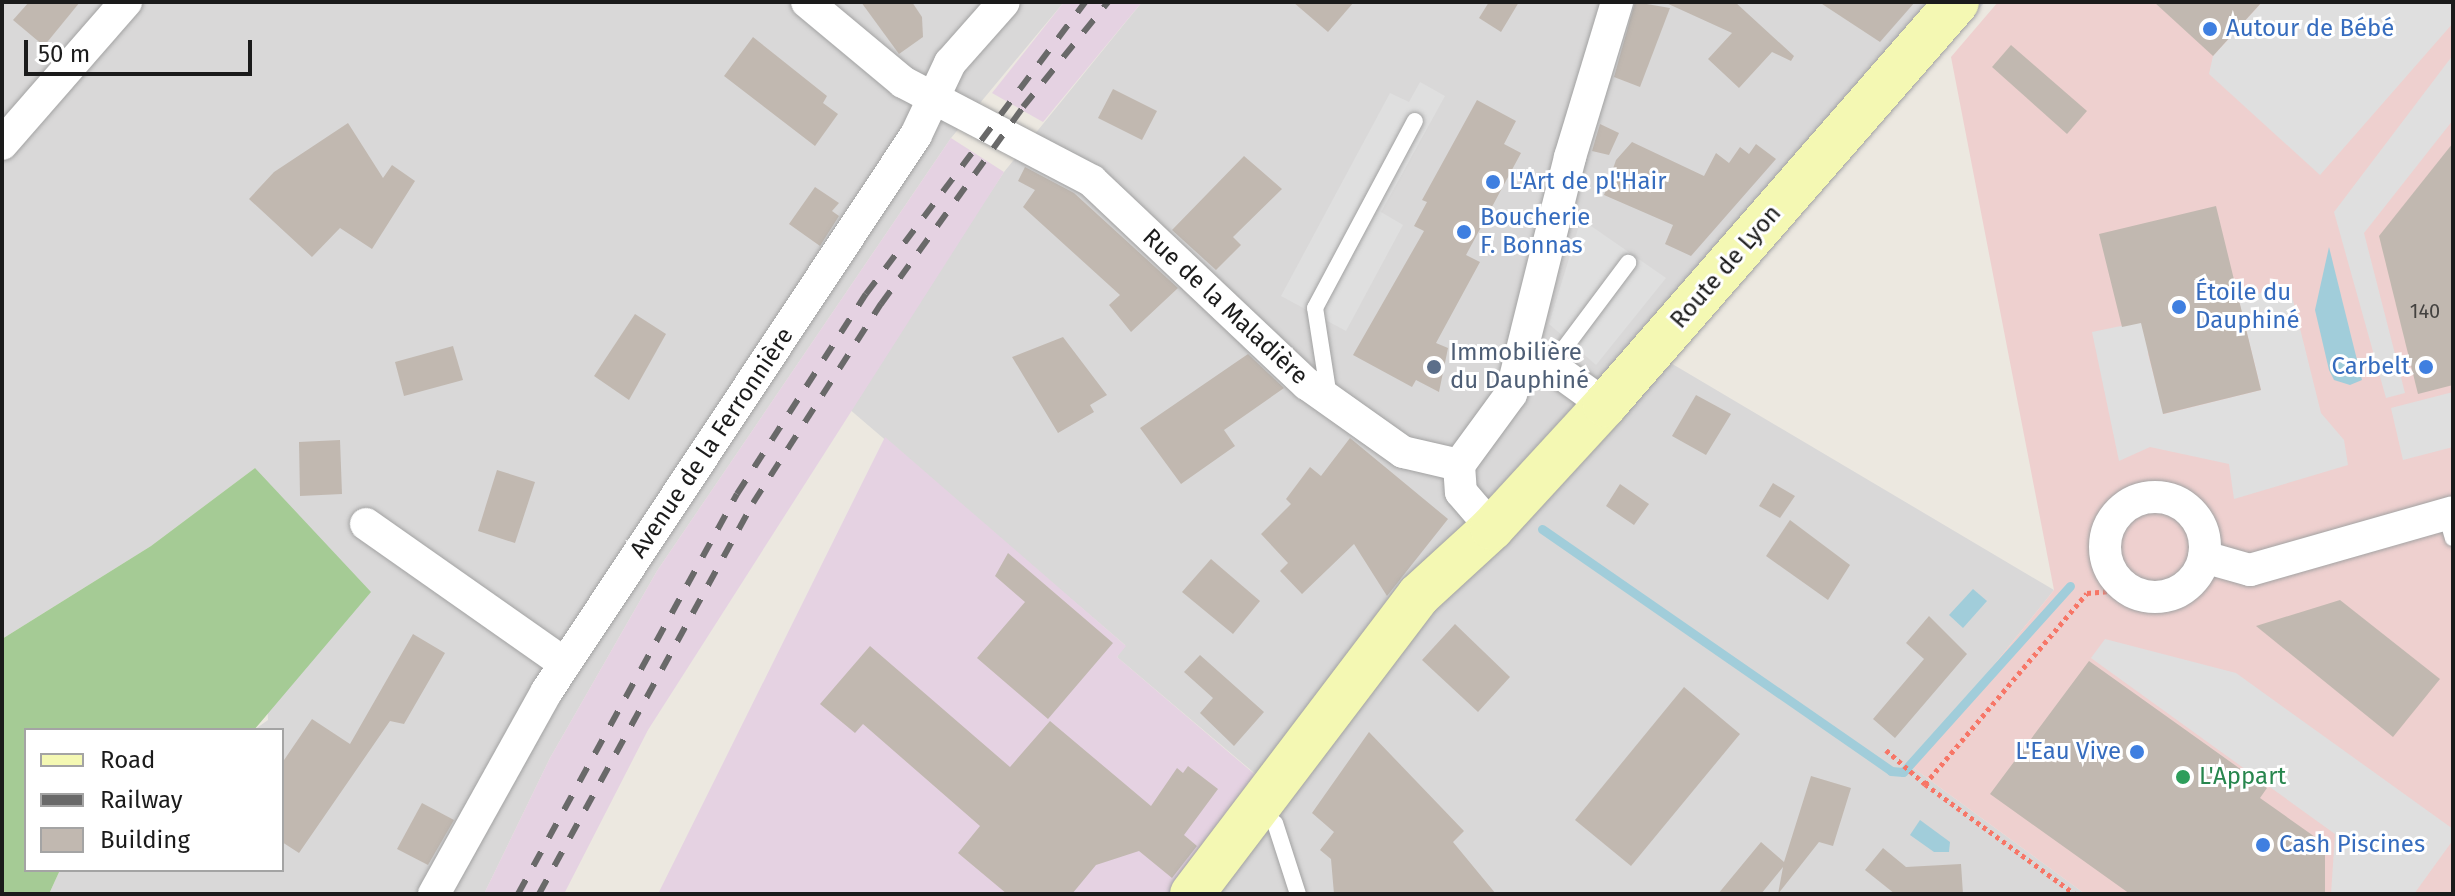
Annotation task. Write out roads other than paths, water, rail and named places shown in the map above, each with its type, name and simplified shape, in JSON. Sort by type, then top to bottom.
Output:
[{"type":"main road","name":"Route de Lyon","points":[[1492,528],[1605,405],[1957,2]]},
{"type":"main road","points":[[1224,894],[1275,823],[1440,612],[1492,528]]},
{"type":"main road","points":[[1192,894],[1343,687],[1419,595],[1492,528]]},
{"type":"street","points":[[2,144],[126,2]]},
{"type":"street","name":"Rue de la Maladière","points":[[807,2],[903,82],[1092,181],[1260,344],[1329,400],[1403,452],[1459,465]]},
{"type":"street","points":[[1492,528],[1461,492],[1459,465],[1493,426],[1536,363],[1570,157],[1617,2]]},
{"type":"street","name":"Avenue de la Ferronnière","points":[[434,894],[565,664],[908,148],[950,63],[989,8]]},
{"type":"street","points":[[1536,363],[1605,405]]},
{"type":"street","points":[[2204,557],[2250,570],[2451,521]]},
{"type":"street","points":[[366,524],[565,664]]},
{"type":"lane","points":[[1329,400],[1315,308],[1415,121]]},
{"type":"lane","points":[[1536,363],[1628,263]]},
{"type":"lane","points":[[1275,823],[1298,894]]},
{"type":"water","points":[[2329,247],[2362,380],[2350,385],[2334,380],[2329,370],[2315,310]]},
{"type":"water","points":[[1973,589],[1987,601],[1963,628],[1949,615]]},
{"type":"water","points":[[1920,820],[1950,842],[1949,852],[1934,852],[1910,835]]},
{"type":"waterway","points":[[1542,529],[1891,771],[1903,772],[2070,586]]},
{"type":"railway","points":[[518,894],[737,494],[866,294],[1085,2]]},
{"type":"railway","points":[[539,894],[753,503],[881,304],[1023,107],[1108,2]]},
{"type":"place","name":"Autour de Bébé","points":[[2210,29]]},
{"type":"place","name":"L'Art de pl'Hair","points":[[1493,182]]},
{"type":"place","name":"Boucherie F. Bonnas","points":[[1464,232]]},
{"type":"place","name":"Étoile du Dauphiné","points":[[2179,307]]},
{"type":"place","name":"Immobilière du Dauphiné","points":[[1434,367]]},
{"type":"place","name":"Carbelt","points":[[2426,367]]},
{"type":"place","name":"L'Eau Vive","points":[[2137,752]]},
{"type":"place","name":"L'Appart","points":[[2183,777]]},
{"type":"place","name":"Cash Piscines","points":[[2263,845]]}]
